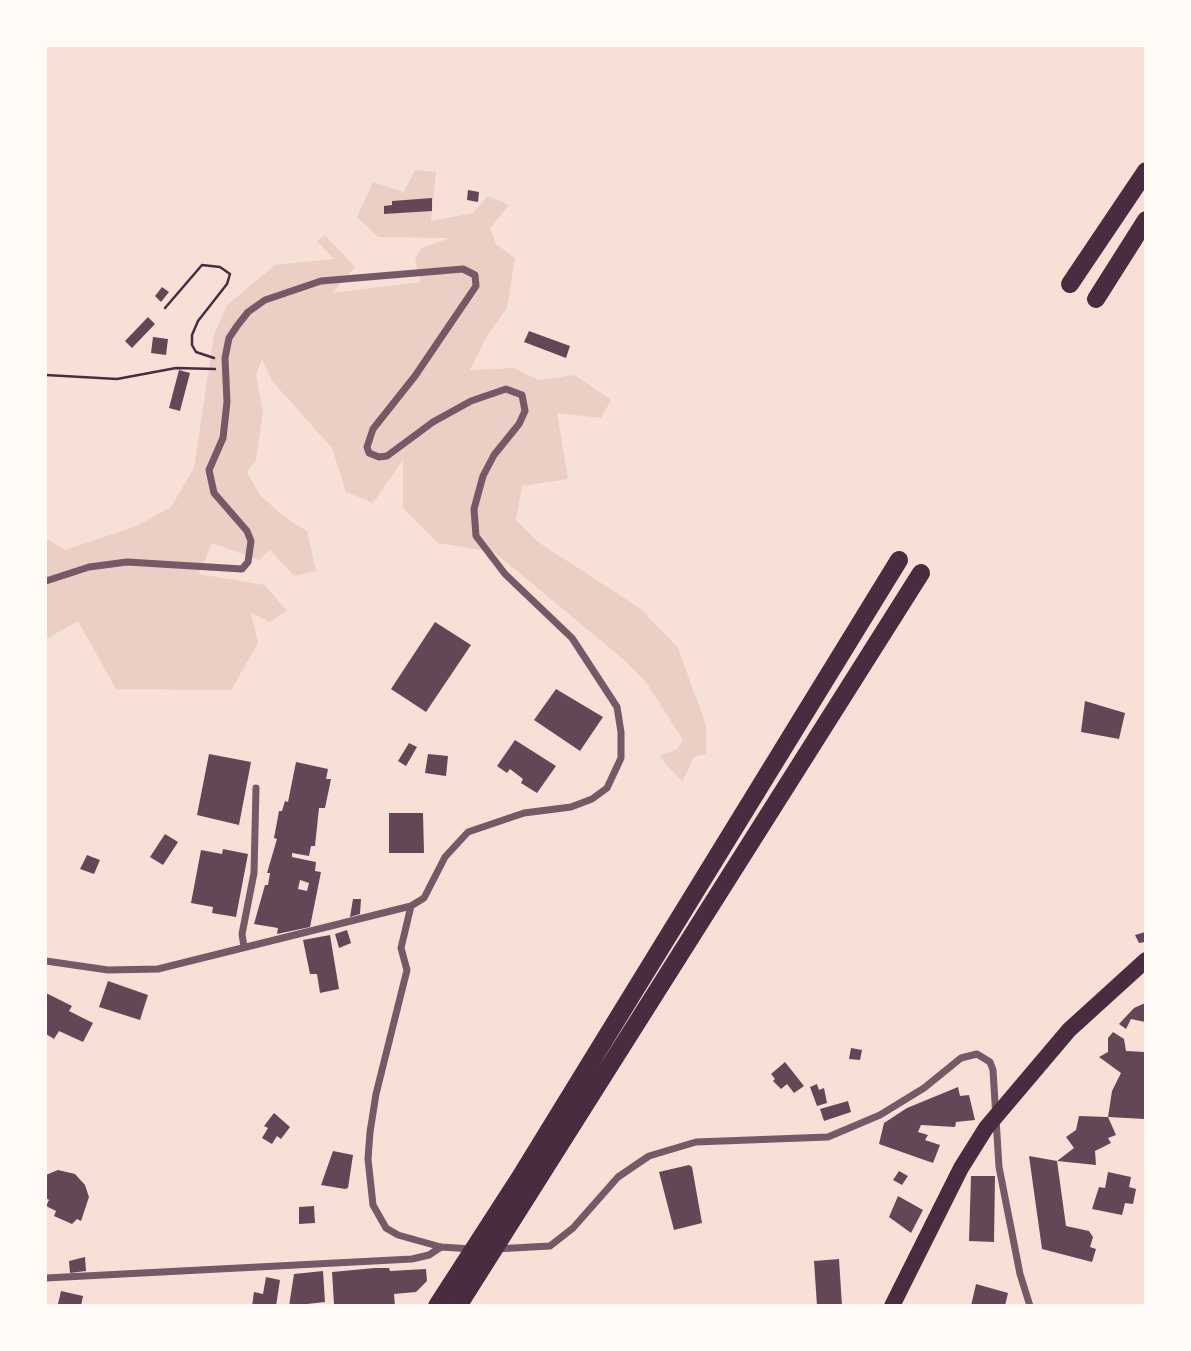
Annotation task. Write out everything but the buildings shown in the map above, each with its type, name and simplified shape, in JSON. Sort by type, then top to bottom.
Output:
[{"type":"highway","points":[[1070,284],[1146,171]]},
{"type":"highway","points":[[1096,299],[1146,220]]},
{"type":"highway","points":[[437,1306],[457,1297],[899,560]]},
{"type":"highway","points":[[493,1234],[921,573]]},
{"type":"main road","points":[[892,1306],[961,1168],[986,1128],[1069,1030],[1146,960]]},
{"type":"street","points":[[46,581],[89,567],[127,562],[242,569],[248,562],[251,541],[247,531],[214,493],[209,482],[209,470],[223,438],[226,420],[225,358],[229,338],[248,312],[265,300],[288,290],[321,281],[463,269],[475,275],[477,286],[415,376],[373,429],[367,442],[369,453],[387,456],[433,422],[492,393],[514,390],[526,402],[519,424],[494,456],[483,476],[474,509],[476,536],[505,574],[572,638],[617,707],[621,732],[621,758],[607,788],[592,799],[571,807],[524,813],[468,832],[445,857],[424,898],[411,906],[197,961],[131,972],[46,961]]},
{"type":"street","points":[[244,947],[242,934],[254,873],[256,788]]},
{"type":"street","points":[[411,906],[401,948],[407,970],[376,1094],[370,1132],[370,1185],[373,1205],[386,1228],[398,1235],[442,1247],[519,1250],[550,1246],[573,1228],[618,1177],[649,1156],[696,1142],[828,1137],[880,1115],[924,1088],[961,1058],[977,1054],[990,1062],[993,1070],[999,1167],[1020,1274],[1030,1306]]},
{"type":"street","points":[[46,1278],[412,1259],[429,1255],[442,1247]]},
{"type":"path","points":[[165,308],[202,265],[220,267],[230,274],[227,284],[198,321],[192,335],[192,345],[196,352],[225,358]]},
{"type":"path","points":[[46,375],[117,379],[176,368],[225,369]]},
{"type":"shaded area","points":[[415,170],[436,172],[431,221],[473,213],[488,196],[509,205],[490,228],[496,244],[515,258],[507,308],[487,336],[470,370],[513,368],[539,380],[575,375],[611,400],[601,418],[557,413],[568,479],[522,486],[516,520],[538,542],[641,609],[678,648],[706,725],[706,754],[694,757],[682,782],[659,756],[677,749],[683,740],[646,682],[623,659],[494,552],[438,543],[403,508],[403,460],[373,503],[346,492],[332,448],[272,381],[262,359],[256,375],[263,412],[256,460],[247,472],[260,495],[283,516],[307,531],[316,571],[294,576],[270,550],[259,560],[212,543],[199,574],[265,585],[287,611],[269,622],[251,612],[258,643],[231,690],[116,689],[78,621],[46,639],[46,538],[65,550],[137,526],[171,507],[194,468],[214,335],[227,305],[275,265],[334,259],[317,241],[325,235],[355,267],[332,293],[421,282],[415,260],[421,248],[450,238],[378,237],[357,217],[373,182],[404,192]]}]
